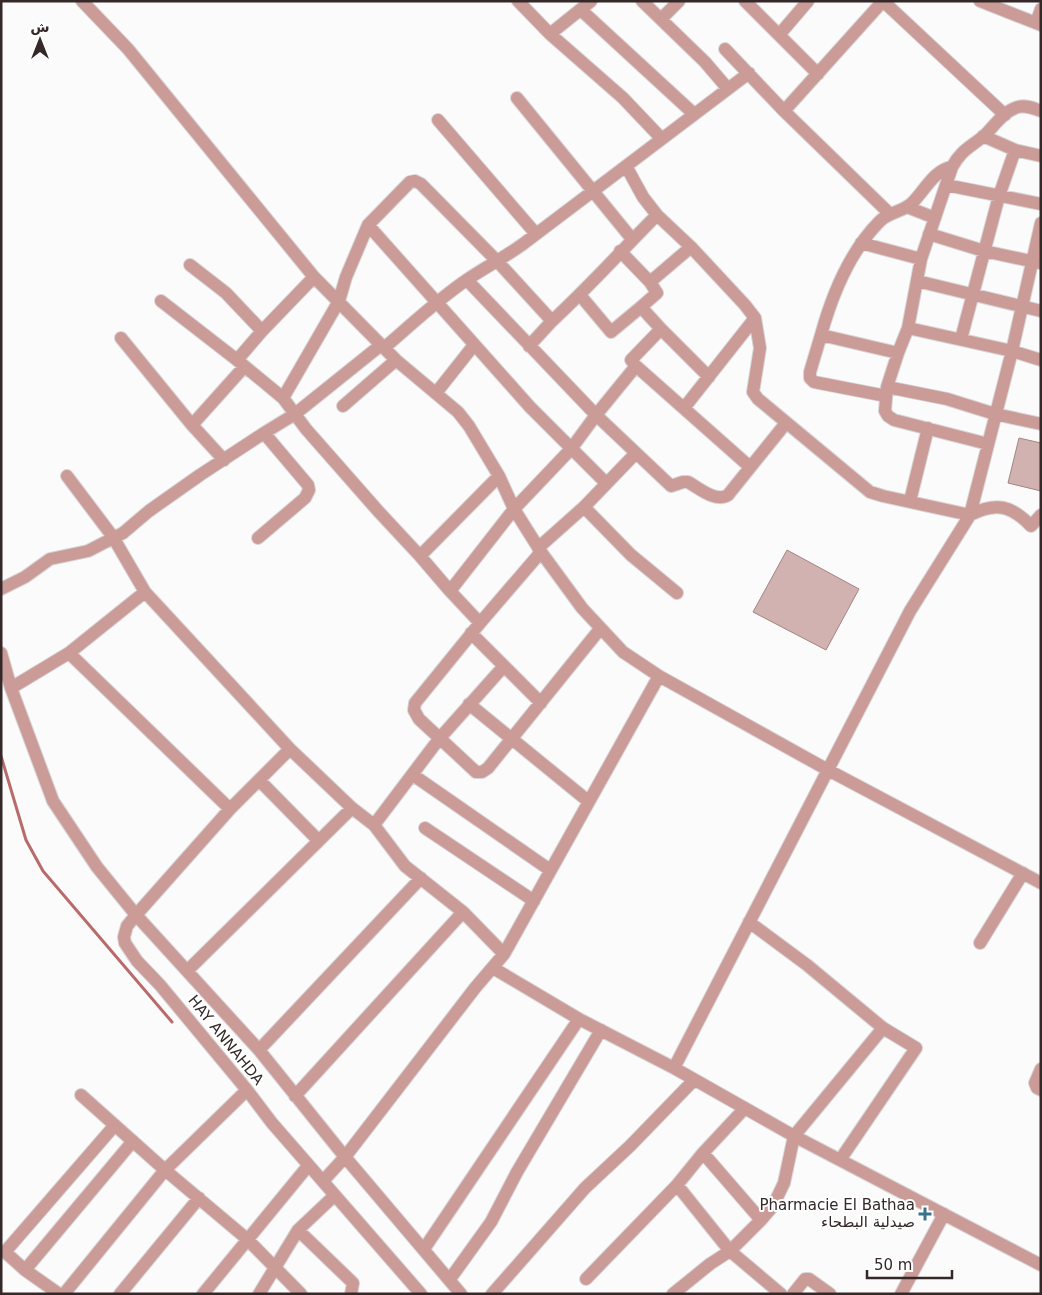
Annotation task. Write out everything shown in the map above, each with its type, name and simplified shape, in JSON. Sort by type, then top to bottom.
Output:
[{"type":"street","points":[[82,1],[128,49],[314,277],[396,360],[458,412],[469,426],[499,476],[514,509],[540,550],[582,608],[623,652],[659,676],[828,770],[1040,882]]},
{"type":"street","points":[[518,1],[550,34],[623,98],[661,138]]},
{"type":"street","points":[[642,1],[705,62],[728,88]]},
{"type":"street","points":[[662,20],[679,1]]},
{"type":"street","points":[[779,34],[808,1]]},
{"type":"street","points":[[784,111],[882,1],[1005,115]]},
{"type":"street","points":[[980,1],[996,4],[1039,24],[1041,9]]},
{"type":"street","points":[[749,3],[818,74]]},
{"type":"street","points":[[550,34],[586,6],[694,114]]},
{"type":"street","points":[[725,49],[784,111],[889,213]]},
{"type":"street","points":[[1,589],[24,577],[50,559],[88,551],[113,537],[123,534],[148,511],[295,414],[467,280],[498,262],[748,74]]},
{"type":"street","points":[[517,98],[632,239]]},
{"type":"street","points":[[988,444],[894,420],[885,411],[886,391],[908,328],[921,260],[952,167],[958,156],[1005,115],[1019,107],[1027,106],[1041,111]]},
{"type":"street","points":[[438,120],[536,234]]},
{"type":"street","points":[[983,136],[1015,150],[1041,156]]},
{"type":"street","points":[[961,339],[999,196],[1015,150]]},
{"type":"street","points":[[626,166],[643,197],[657,215],[691,247],[755,318],[760,348],[753,392],[758,399],[786,423],[870,492],[970,515],[991,507],[1005,508],[1019,514],[1031,526],[1041,515]]},
{"type":"street","points":[[952,167],[939,171],[907,207],[889,213],[880,220],[861,244],[836,288],[810,372],[810,378],[814,382],[947,399],[995,414],[1041,424]]},
{"type":"street","points":[[282,398],[339,301],[346,277],[368,225],[410,182],[415,181],[421,184],[498,262],[552,321]]},
{"type":"street","points":[[946,185],[1041,204]]},
{"type":"street","points":[[907,207],[935,218]]},
{"type":"street","points":[[529,346],[657,215]]},
{"type":"street","points":[[674,1068],[910,611],[970,515],[1012,351],[1021,306],[1037,262],[1041,223]]},
{"type":"street","points":[[368,225],[474,345],[571,449],[606,483]]},
{"type":"street","points":[[929,234],[984,251],[1037,262]]},
{"type":"street","points":[[861,244],[921,260]]},
{"type":"street","points":[[650,282],[691,247]]},
{"type":"street","points":[[580,295],[611,332],[657,292],[650,282],[620,251]]},
{"type":"street","points":[[190,266],[226,294],[262,331]]},
{"type":"street","points":[[192,425],[241,364],[262,331],[314,277]]},
{"type":"street","points":[[467,280],[596,415],[671,486],[688,482],[717,498],[723,498],[728,495],[786,423]]},
{"type":"street","points":[[917,281],[1041,311]]},
{"type":"street","points":[[162,301],[282,398],[379,512],[450,591],[504,666],[542,703]]},
{"type":"street","points":[[641,307],[709,377]]},
{"type":"street","points":[[684,408],[755,318]]},
{"type":"street","points":[[908,328],[1012,351],[1041,360]]},
{"type":"street","points":[[661,329],[632,360],[636,366],[750,467]]},
{"type":"street","points":[[821,335],[898,353]]},
{"type":"street","points":[[122,338],[192,425],[224,460]]},
{"type":"street","points":[[436,393],[474,345]]},
{"type":"street","points":[[343,406],[396,360]]},
{"type":"street","points":[[450,591],[514,509],[571,449],[636,366]]},
{"type":"street","points":[[910,501],[928,428]]},
{"type":"street","points":[[258,538],[305,498],[309,490],[308,484],[264,433]]},
{"type":"street","points":[[600,629],[542,703],[488,768],[482,772],[476,772],[439,739],[419,719],[414,710],[415,702],[540,550],[636,453]]},
{"type":"street","points":[[67,476],[113,537],[145,592],[290,749],[352,808],[374,825],[405,866],[463,912],[504,954]]},
{"type":"street","points":[[420,556],[499,476]]},
{"type":"street","points":[[584,507],[631,555],[677,594]]},
{"type":"street","points":[[10,688],[69,653],[145,592]]},
{"type":"street","name":"HAY ANNAHDA","points":[[1,653],[10,688],[53,801],[97,867],[136,915],[259,1050],[345,1157],[461,1294]]},
{"type":"street","points":[[69,653],[230,809]]},
{"type":"street","points":[[374,825],[439,739],[504,666]]},
{"type":"street","points":[[323,1181],[345,1157],[475,988],[504,954],[659,676]]},
{"type":"street","points":[[469,704],[588,801]]},
{"type":"street","points":[[136,915],[230,809],[290,749]]},
{"type":"street","points":[[413,775],[550,870]]},
{"type":"street","points":[[259,780],[318,840]]},
{"type":"street","points":[[187,971],[352,808]]},
{"type":"street","points":[[425,828],[534,900]]},
{"type":"street","points":[[980,943],[1024,874]]},
{"type":"street","points":[[259,1050],[420,878]]},
{"type":"street","points":[[295,1096],[463,912]]},
{"type":"street","name":"HAY ANNAHDA","points":[[136,915],[124,931],[125,943],[137,961],[160,985],[308,1166],[421,1294]]},
{"type":"street","points":[[749,922],[807,965],[882,1028],[914,1045],[915,1050],[884,1092],[840,1160]]},
{"type":"street","points":[[493,968],[579,1019],[674,1068],[794,1136],[1041,1265]]},
{"type":"street","points":[[424,1249],[579,1019]]},
{"type":"street","points":[[673,1294],[710,1264],[730,1251],[761,1220],[772,1206],[784,1183],[794,1136],[882,1028]]},
{"type":"street","points":[[450,1279],[491,1222],[517,1172],[600,1030]]},
{"type":"street","points":[[1041,1069],[1035,1083],[1035,1086],[1041,1090]]},
{"type":"street","points":[[492,1294],[585,1188],[630,1146],[694,1080]]},
{"type":"street","points":[[64,1294],[165,1170],[247,1090]]},
{"type":"street","points":[[82,1095],[165,1170],[247,1239],[301,1294]]},
{"type":"street","points":[[586,1279],[677,1185],[703,1153],[745,1108]]},
{"type":"street","points":[[58,1294],[3,1255],[115,1125]]},
{"type":"street","points":[[24,1270],[133,1140]]},
{"type":"street","points":[[703,1153],[761,1220]]},
{"type":"street","points":[[203,1294],[308,1166]]},
{"type":"street","points":[[677,1185],[730,1251],[780,1294]]},
{"type":"street","points":[[259,1294],[298,1230],[334,1196]]},
{"type":"street","points":[[123,1293],[199,1198]]},
{"type":"street","points":[[901,1294],[944,1214]]},
{"type":"street","points":[[298,1230],[353,1283],[351,1294]]},
{"type":"street","points":[[793,1294],[808,1278],[830,1294]]},
{"type":"building","points":[[1019,438],[1041,443],[1041,491],[1008,483]]},
{"type":"building","points":[[787,550],[859,589],[826,650],[753,612]]},
{"type":"waterway","points":[[1,756],[26,840],[43,871],[172,1022]]},
{"type":"place","name":"Pharmacie El Bathaa صيدلية البطحاء","points":[[925,1214]]}]
